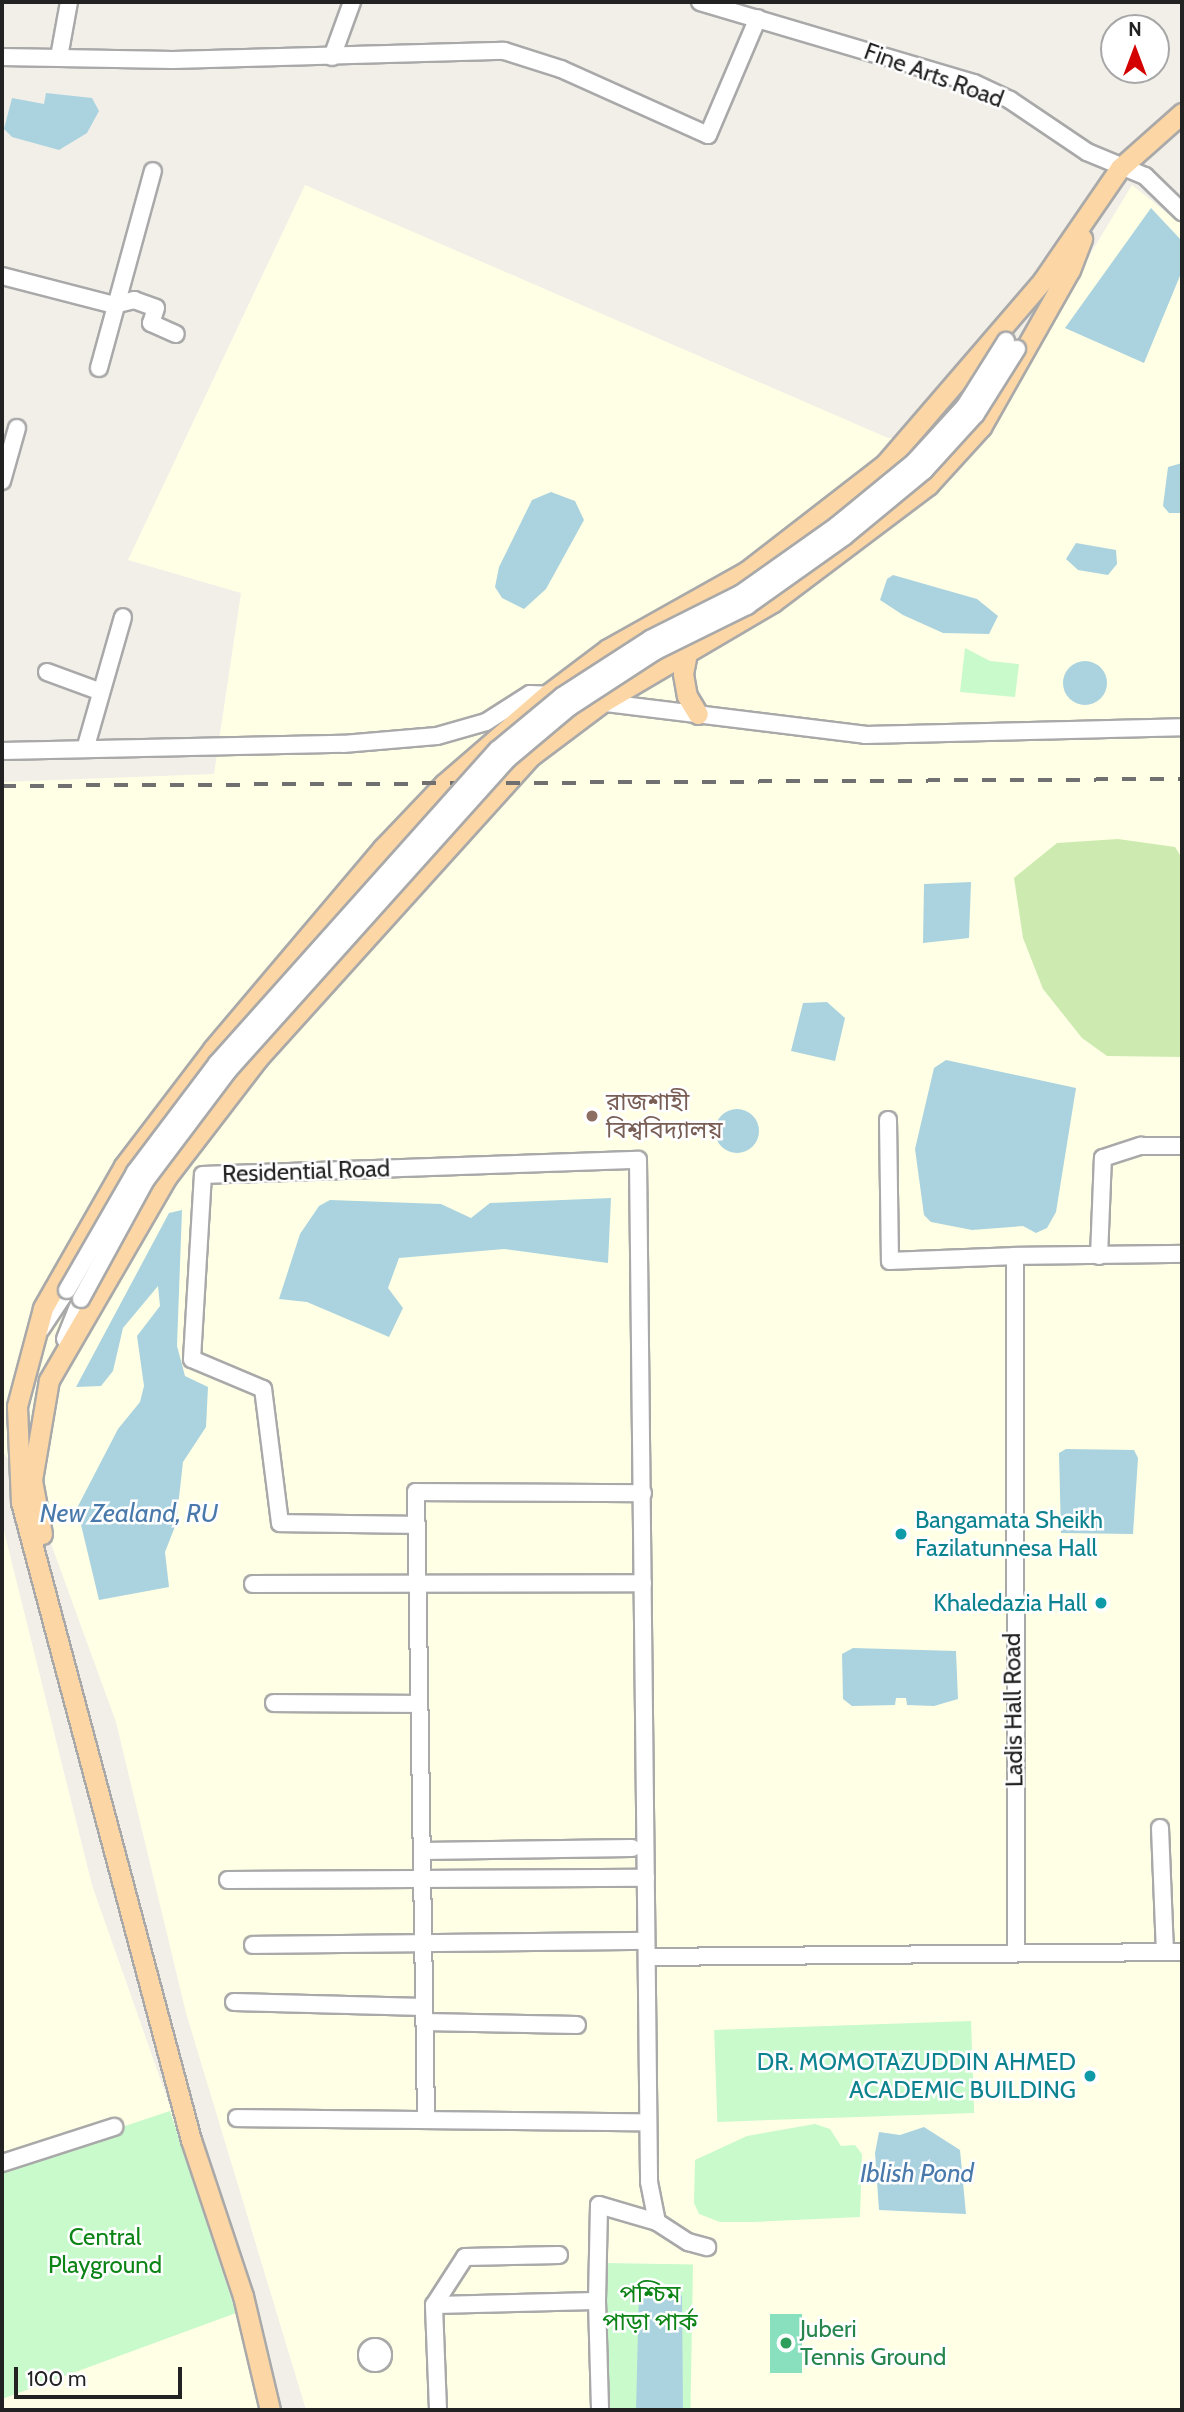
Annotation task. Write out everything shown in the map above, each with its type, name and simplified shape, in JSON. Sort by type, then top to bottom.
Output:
[{"type":"main road","points":[[270,2410],[243,2296],[191,2140],[21,1502],[16,1406],[28,1349],[43,1308],[124,1166],[213,1049],[383,848],[444,784],[548,694],[608,649],[747,571],[885,464],[1026,301],[1089,220],[1120,168],[1182,113]]},
{"type":"main road","points":[[281,2410],[43,1541],[32,1480],[49,1380],[166,1178],[258,1058],[503,783],[603,702],[688,648],[773,602],[928,485],[981,427],[1070,270],[1089,220]]},
{"type":"main road","points":[[688,648],[683,674],[687,696],[698,713]]},
{"type":"street","points":[[59,57],[69,2]]},
{"type":"street","points":[[332,57],[352,2]]},
{"type":"street","name":"Fine Arts Road","points":[[700,2],[974,83],[1120,168],[1145,176],[1182,212]]},
{"type":"street","points":[[2,57],[332,57],[504,51],[561,69],[708,135],[758,18]]},
{"type":"street","points":[[99,368],[153,171]]},
{"type":"street","points":[[2,276],[118,304],[134,300],[156,308],[152,323],[176,334]]},
{"type":"street","points":[[49,1380],[81,1299],[146,1180],[228,1071],[507,760],[570,707],[656,651],[747,606],[844,537],[923,471],[976,414],[1012,345],[1026,301]]},
{"type":"street","points":[[28,1349],[135,1172],[217,1063],[497,751],[562,696],[650,639],[740,594],[836,526],[914,461],[965,406],[1012,345],[1043,315]]},
{"type":"street","points":[[2,481],[17,428]]},
{"type":"street","points":[[86,746],[99,691],[122,617]]},
{"type":"street","points":[[47,672],[99,691]]},
{"type":"street","points":[[2,751],[86,746],[343,744],[437,736],[486,722],[530,694],[548,694],[865,735],[1182,727]]},
{"type":"street","points":[[888,1119],[890,1261],[1182,1254]]},
{"type":"street","points":[[1099,1256],[1103,1158],[1141,1146],[1182,1146]]},
{"type":"street","name":"Residential Road","points":[[417,1525],[280,1523],[264,1389],[192,1359],[202,1175],[638,1160],[643,1493]]},
{"type":"street","name":"Ladis Hall Road","points":[[1015,1256],[1016,1953]]},
{"type":"street","points":[[426,2119],[416,1492],[643,1493],[649,2182],[657,2222]]},
{"type":"street","points":[[253,1584],[643,1583]]},
{"type":"street","points":[[274,1703],[419,1704]]},
{"type":"street","points":[[1160,1828],[1165,1952]]},
{"type":"street","points":[[422,1851],[632,1848]]},
{"type":"street","points":[[228,1880],[646,1878]]},
{"type":"street","points":[[253,1945],[423,1943],[647,1949],[1182,1952]]},
{"type":"street","points":[[234,2002],[577,2025]]},
{"type":"street","points":[[237,2118],[648,2122]]},
{"type":"street","points":[[2,2163],[114,2126]]},
{"type":"street","points":[[600,2410],[597,2301],[600,2205],[657,2222],[688,2242],[707,2246]]},
{"type":"street","points":[[438,2410],[434,2305],[465,2257],[559,2255]]},
{"type":"street","points":[[434,2305],[597,2301]]},
{"type":"shaded area","name":"রাজশাহী বিশ্ববিদ্যালয়","points":[[305,185],[888,438],[981,435],[1132,185],[1182,225],[1182,2410],[306,2410],[186,2013],[116,1722],[30,1486],[2,1451],[2,782],[214,774],[241,593],[128,560]]},
{"type":"shaded area","points":[[2,1523],[92,1885],[224,2260],[263,2410],[2,2410]]},
{"type":"green space","points":[[965,648],[990,661],[1019,664],[1015,697],[960,692]]},
{"type":"green space","points":[[1118,839],[1175,847],[1182,858],[1182,1057],[1107,1056],[1082,1038],[1043,989],[1023,938],[1014,878],[1057,843]]},
{"type":"green space","points":[[971,2021],[974,2113],[717,2122],[714,2030]]},
{"type":"green space","name":"Central Playground","points":[[170,2111],[236,2313],[2,2399],[2,2167]]},
{"type":"green space","points":[[815,2124],[830,2129],[841,2146],[855,2145],[862,2154],[860,2217],[720,2222],[699,2214],[694,2203],[695,2160],[747,2136]]},
{"type":"green space","name":"পশ্চিম পাড়া পার্ক","points":[[604,2263],[693,2265],[690,2410],[601,2410]]},
{"type":"green space","name":"Juberi Tennis Ground","points":[[770,2314],[802,2314],[802,2373],[770,2373]]},
{"type":"water","points":[[46,93],[92,98],[99,111],[87,133],[59,150],[12,137],[4,129],[12,98],[44,104]]},
{"type":"water","points":[[1151,208],[1182,241],[1182,271],[1144,363],[1065,328]]},
{"type":"water","points":[[1182,463],[1182,513],[1169,513],[1163,506],[1168,467]]},
{"type":"water","points":[[551,492],[575,501],[584,520],[546,589],[524,609],[502,598],[495,587],[499,567],[532,500]]},
{"type":"water","points":[[1076,543],[1116,550],[1117,564],[1108,575],[1078,570],[1066,559]]},
{"type":"water","points":[[893,575],[977,599],[998,616],[989,634],[943,633],[903,615],[880,600],[887,579]]},
{"type":"water","points":[[1085,661],[1100,668],[1107,683],[1100,698],[1085,705],[1070,698],[1063,683],[1070,668]]},
{"type":"water","points":[[971,882],[969,938],[923,943],[924,884]]},
{"type":"water","points":[[827,1002],[845,1018],[835,1061],[791,1051],[803,1003]]},
{"type":"water","points":[[946,1060],[1076,1088],[1056,1212],[1047,1228],[1036,1233],[1023,1226],[972,1230],[931,1222],[924,1215],[915,1149],[934,1068]]},
{"type":"water","points":[[737,1109],[752,1116],[759,1131],[752,1146],[737,1153],[722,1146],[715,1131],[722,1116]]},
{"type":"water","points":[[611,1198],[608,1263],[504,1249],[399,1258],[388,1288],[403,1308],[389,1337],[307,1302],[279,1299],[300,1234],[319,1206],[330,1200],[441,1204],[471,1218],[490,1203]]},
{"type":"water","name":"New Zealand, RU","points":[[182,1210],[177,1346],[185,1376],[208,1387],[206,1427],[183,1462],[176,1524],[165,1552],[169,1587],[99,1600],[77,1508],[118,1429],[140,1402],[144,1386],[137,1336],[160,1306],[158,1286],[123,1328],[113,1371],[101,1386],[76,1387],[169,1213]]},
{"type":"water","points":[[1066,1449],[1134,1450],[1138,1458],[1133,1534],[1061,1533],[1059,1453]]},
{"type":"water","points":[[853,1648],[956,1651],[958,1699],[934,1706],[907,1705],[906,1698],[896,1698],[895,1705],[852,1706],[843,1699],[842,1654]]},
{"type":"water","name":"Iblish Pond","points":[[924,2127],[960,2150],[966,2214],[879,2210],[875,2153],[879,2132],[900,2135]]},
{"type":"water","points":[[672,2290],[682,2296],[683,2410],[636,2410],[639,2292]]},
{"type":"railway","points":[[2,786],[1182,779]]},
{"type":"place","name":"রাজশাহী বিশ্ববিদ্যালয়","points":[[592,1116]]},
{"type":"place","name":"Bangamata Sheikh Fazilatunnesa Hall","points":[[901,1534]]},
{"type":"place","name":"Khaledazia Hall","points":[[1101,1603]]},
{"type":"place","name":"DR. MOMOTAZUDDIN AHMED ACADEMIC BUILDING","points":[[1090,2076]]},
{"type":"place","name":"Juberi Tennis Ground","points":[[786,2343]]}]
